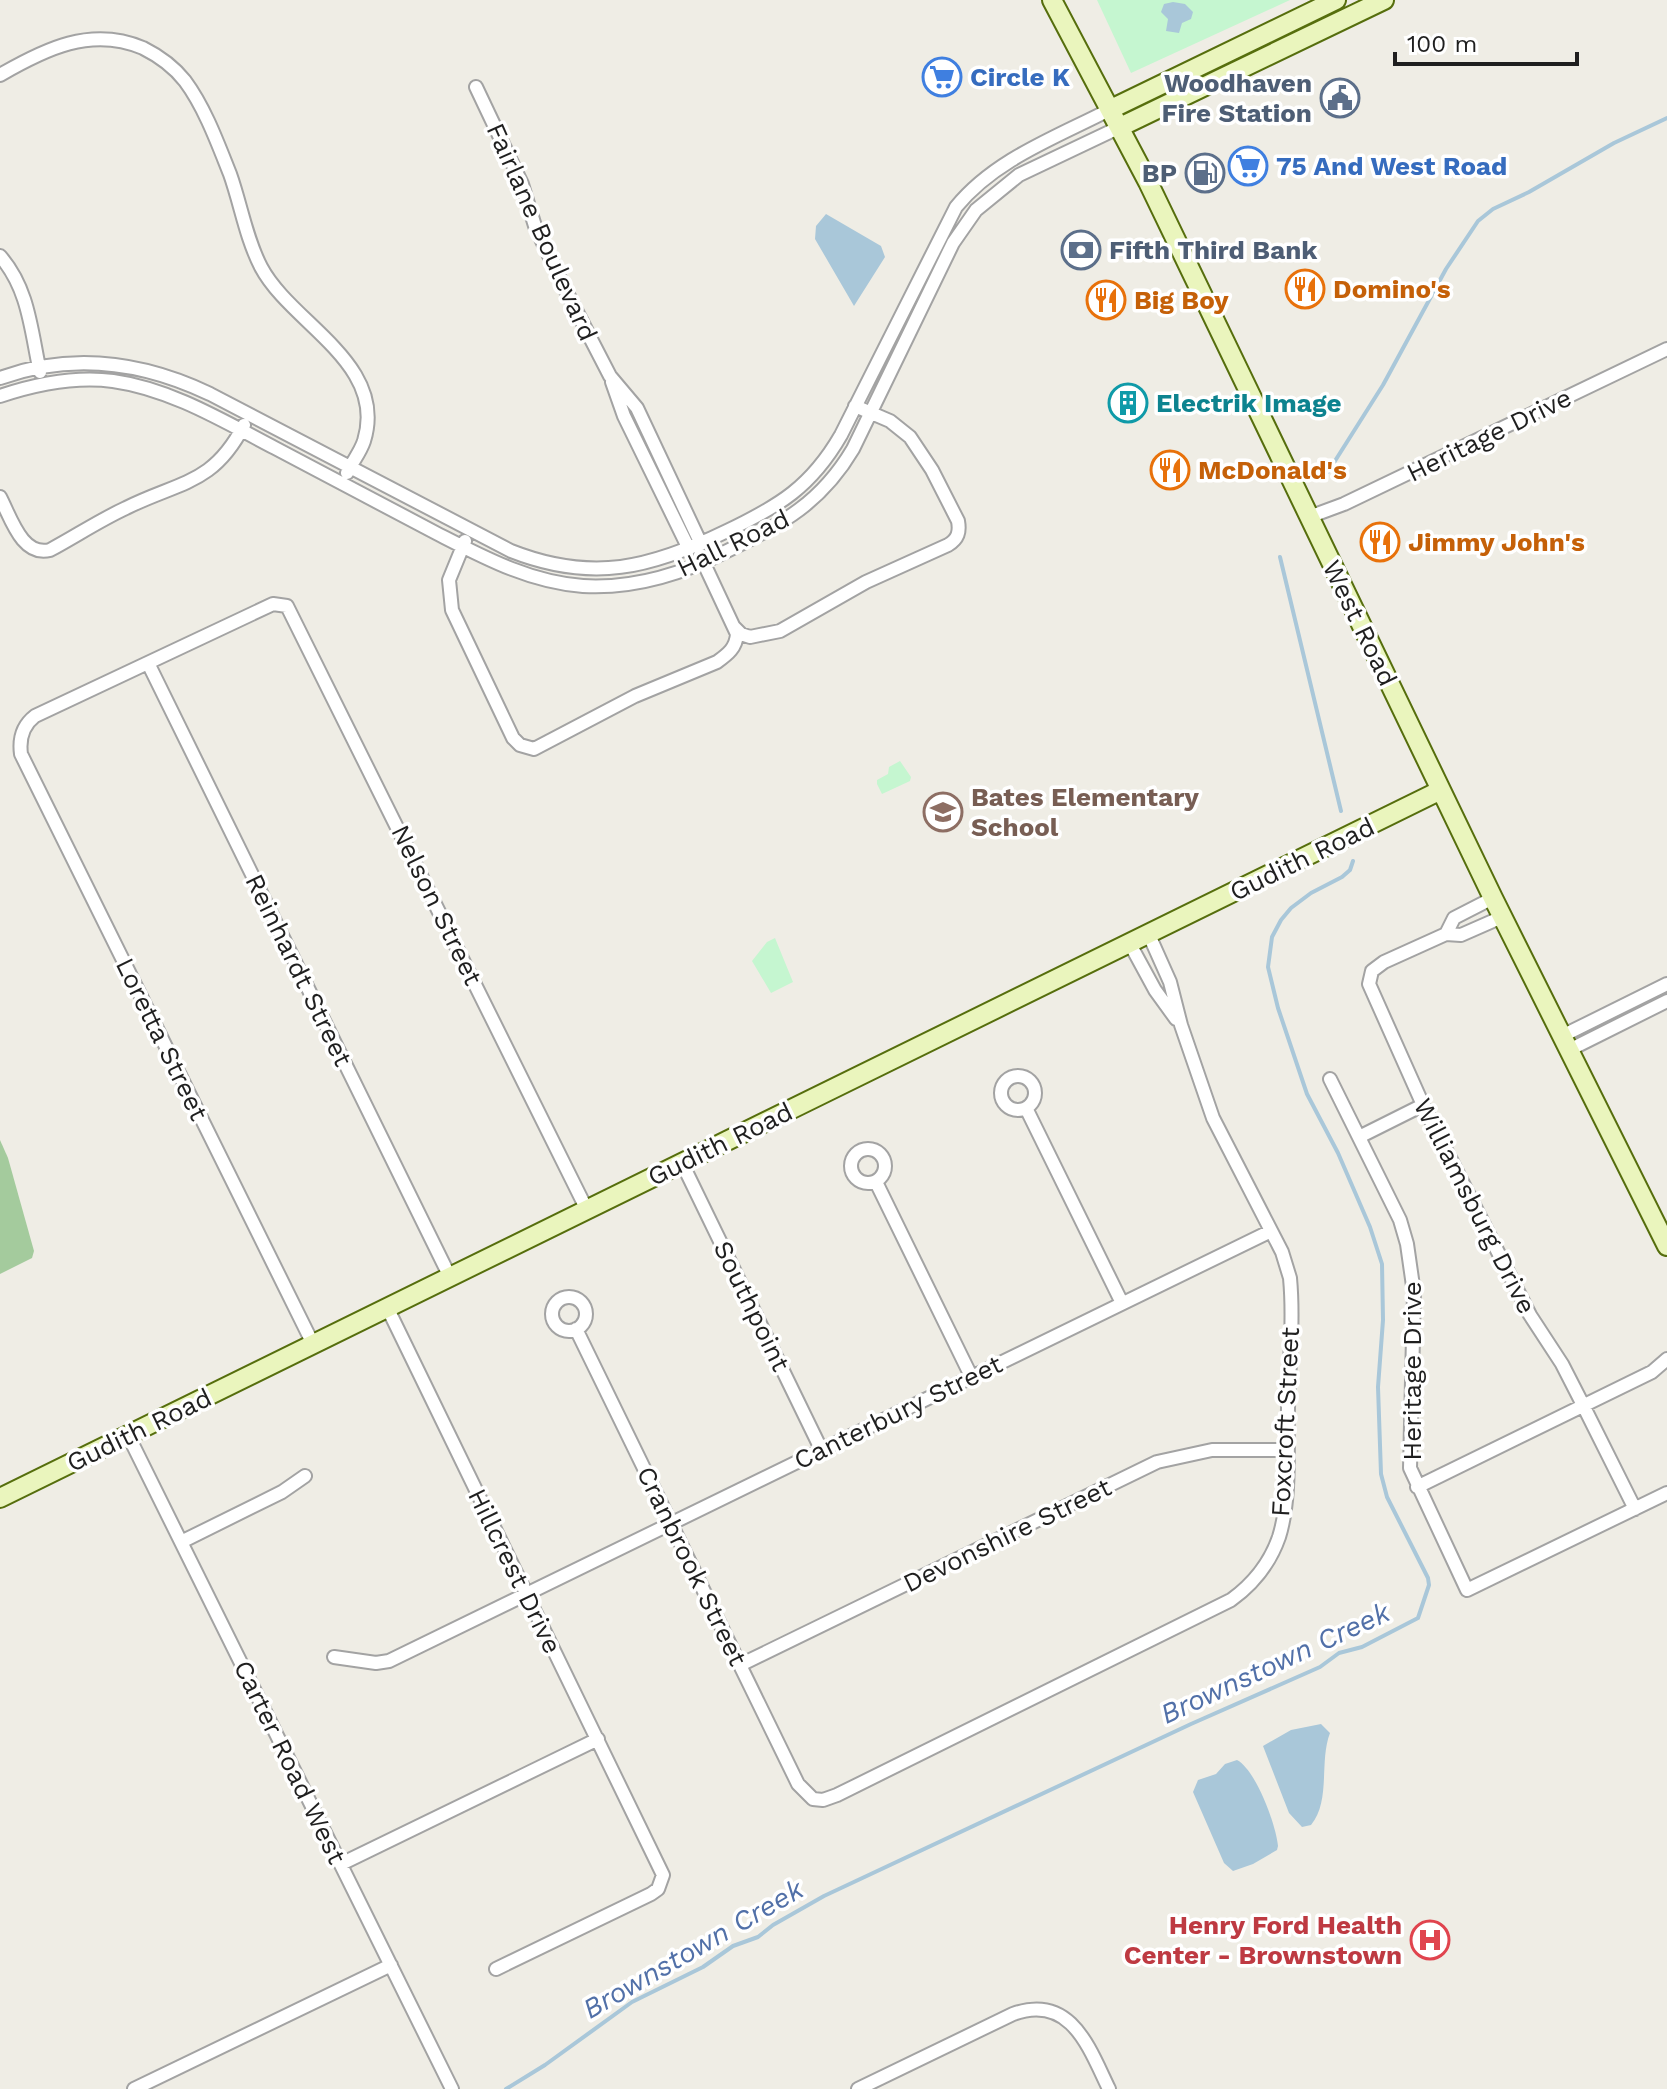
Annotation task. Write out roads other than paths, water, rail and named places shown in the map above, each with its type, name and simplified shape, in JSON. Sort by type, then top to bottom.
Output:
[{"type":"street","name":"West Road","points":[[1052,0],[1120,127],[1502,917],[1667,1246]]},
{"type":"street","name":"Hall Road","points":[[0,378],[39,368],[88,362],[138,368],[187,383],[470,531],[529,558],[583,569],[639,566],[696,547],[768,512],[800,489],[829,455],[931,252],[956,207],[974,186],[996,169],[1111,109],[1336,0]]},
{"type":"street","name":"Hall Road","points":[[0,396],[43,384],[112,381],[143,388],[171,397],[242,431],[463,547],[522,574],[580,585],[616,586],[645,582],[704,562],[778,525],[812,502],[842,467],[945,259],[976,210],[1006,183],[1384,0]]},
{"type":"street","points":[[0,75],[35,56],[74,41],[116,40],[147,50],[178,73],[196,98],[230,175],[251,244],[267,277],[350,366],[363,390],[367,410],[366,430],[360,450],[342,483]]},
{"type":"street","points":[[1246,43],[1255,61]]},
{"type":"street","points":[[1190,71],[1199,89]]},
{"type":"street","name":"Fairlane Boulevard","points":[[476,87],[522,184],[535,226],[557,273],[610,376],[637,408],[734,627]]},
{"type":"street","points":[[996,169],[1006,183]]},
{"type":"street","points":[[931,252],[945,259]]},
{"type":"street","points":[[0,256],[14,275],[25,300],[43,384]]},
{"type":"street","name":"Heritage Drive","points":[[1309,517],[1344,504],[1667,349]]},
{"type":"street","points":[[734,627],[750,637],[780,631],[866,582],[956,539],[958,521],[919,449],[896,425],[855,406]]},
{"type":"street","points":[[0,497],[28,546],[39,552],[50,550],[127,507],[204,475],[219,463],[250,415]]},
{"type":"street","points":[[470,531],[449,580],[452,610],[513,738],[527,748],[539,747],[635,696],[717,662],[736,644],[734,627]]},
{"type":"street","name":"Nelson Street","points":[[148,663],[273,604],[283,604],[291,609],[587,1210]]},
{"type":"street","name":"Loretta Street","points":[[148,663],[35,716],[26,724],[19,743],[27,766],[313,1344]]},
{"type":"street","name":"Reinhardt Street","points":[[148,663],[450,1277]]},
{"type":"street","name":"Gudith Road","points":[[0,1498],[1441,790]]},
{"type":"street","name":"Williamsburg Drive","points":[[1446,934],[1454,918],[1493,898]]},
{"type":"street","name":"Williamsburg Drive","points":[[1502,917],[1461,935],[1446,934],[1378,966],[1369,979],[1370,990],[1423,1105],[1530,1315],[1562,1364],[1635,1509]]},
{"type":"street","name":"Foxcroft Street","points":[[813,1799],[823,1800],[837,1795],[1231,1600],[1265,1566],[1279,1537],[1284,1509],[1287,1450],[1291,1291],[1286,1261],[1213,1118],[1181,1025],[1170,982],[1149,935]]},
{"type":"street","name":"Foxcroft Street","points":[[1130,944],[1155,990],[1181,1025]]},
{"type":"street","points":[[1565,1043],[1667,984]]},
{"type":"street","points":[[1565,1043],[1667,1001]]},
{"type":"street","name":"Heritage Drive","points":[[1330,1079],[1400,1220],[1412,1269],[1414,1322],[1409,1460],[1417,1487],[1467,1590],[1667,1493]]},
{"type":"street","points":[[1359,1137],[1423,1105]]},
{"type":"street","points":[[1026,1108],[1122,1303]]},
{"type":"street","name":"Southpoint","points":[[682,1163],[821,1449]]},
{"type":"street","points":[[876,1182],[971,1376]]},
{"type":"street","name":"Canterbury Street","points":[[334,1657],[376,1663],[389,1661],[1271,1231]]},
{"type":"street","name":"Hillcrest Drive","points":[[387,1307],[661,1868],[662,1881],[658,1889],[496,1969]]},
{"type":"street","name":"Cranbrook Street","points":[[576,1329],[798,1784],[813,1799]]},
{"type":"street","points":[[1417,1487],[1652,1372],[1667,1359]]},
{"type":"street","points":[[1652,1372],[1667,1371]]},
{"type":"street","name":"Carter Road West","points":[[128,1435],[452,2089]]},
{"type":"street","name":"Devonshire Street","points":[[740,1665],[1157,1462],[1212,1450],[1287,1450]]},
{"type":"street","points":[[181,1542],[282,1492],[305,1476]]},
{"type":"street","points":[[341,1864],[598,1739]]},
{"type":"street","points":[[134,2089],[391,1965]]},
{"type":"street","points":[[858,2089],[1013,2014],[1032,2009],[1063,2016],[1080,2033],[1109,2089]]},
{"type":"water","points":[[1164,4],[1185,4],[1193,12],[1191,19],[1182,23],[1179,33],[1166,31],[1168,19],[1161,12]]},
{"type":"water","points":[[826,214],[881,246],[885,257],[854,306],[815,239],[816,226]]},
{"type":"water","points":[[1321,1724],[1330,1733],[1321,1804],[1311,1825],[1302,1827],[1289,1813],[1263,1746],[1291,1730]]},
{"type":"water","points":[[1237,1760],[1258,1786],[1278,1846],[1277,1850],[1253,1864],[1233,1871],[1224,1863],[1193,1792],[1198,1780],[1216,1774],[1225,1764]]},
{"type":"waterway","name":"Brownstown Creek","points":[[1328,472],[1383,385],[1446,269],[1478,221],[1493,209],[1614,143],[1667,118]]},
{"type":"waterway","name":"Brownstown Creek","points":[[1280,557],[1341,811]]},
{"type":"waterway","name":"Brownstown Creek","points":[[506,2089],[545,2065],[632,2002],[703,1967],[733,1946],[758,1937],[824,1896],[1320,1667],[1339,1653],[1362,1647],[1418,1618],[1429,1585],[1428,1578],[1387,1497],[1381,1474],[1378,1387],[1383,1320],[1382,1264],[1370,1227],[1338,1153],[1307,1094],[1278,1008],[1268,967],[1272,937],[1281,920],[1311,893],[1342,877],[1350,870],[1353,861]]},
{"type":"place","name":"Circle K","points":[[942,77]]},
{"type":"place","name":"Woodhaven Fire Station","points":[[1340,98]]},
{"type":"place","name":"75 And West Road","points":[[1248,166]]},
{"type":"place","name":"BP","points":[[1205,173]]},
{"type":"place","name":"Fifth Third Bank","points":[[1081,250]]},
{"type":"place","name":"Domino's","points":[[1305,289]]},
{"type":"place","name":"Big Boy","points":[[1106,300]]},
{"type":"place","name":"Electrik Image","points":[[1128,403]]},
{"type":"place","name":"McDonald's","points":[[1170,470]]},
{"type":"place","name":"Jimmy John's","points":[[1380,542]]},
{"type":"place","name":"Bates Elementary School","points":[[943,812]]},
{"type":"place","name":"Henry Ford Health Center - Brownstown","points":[[1430,1940]]}]
